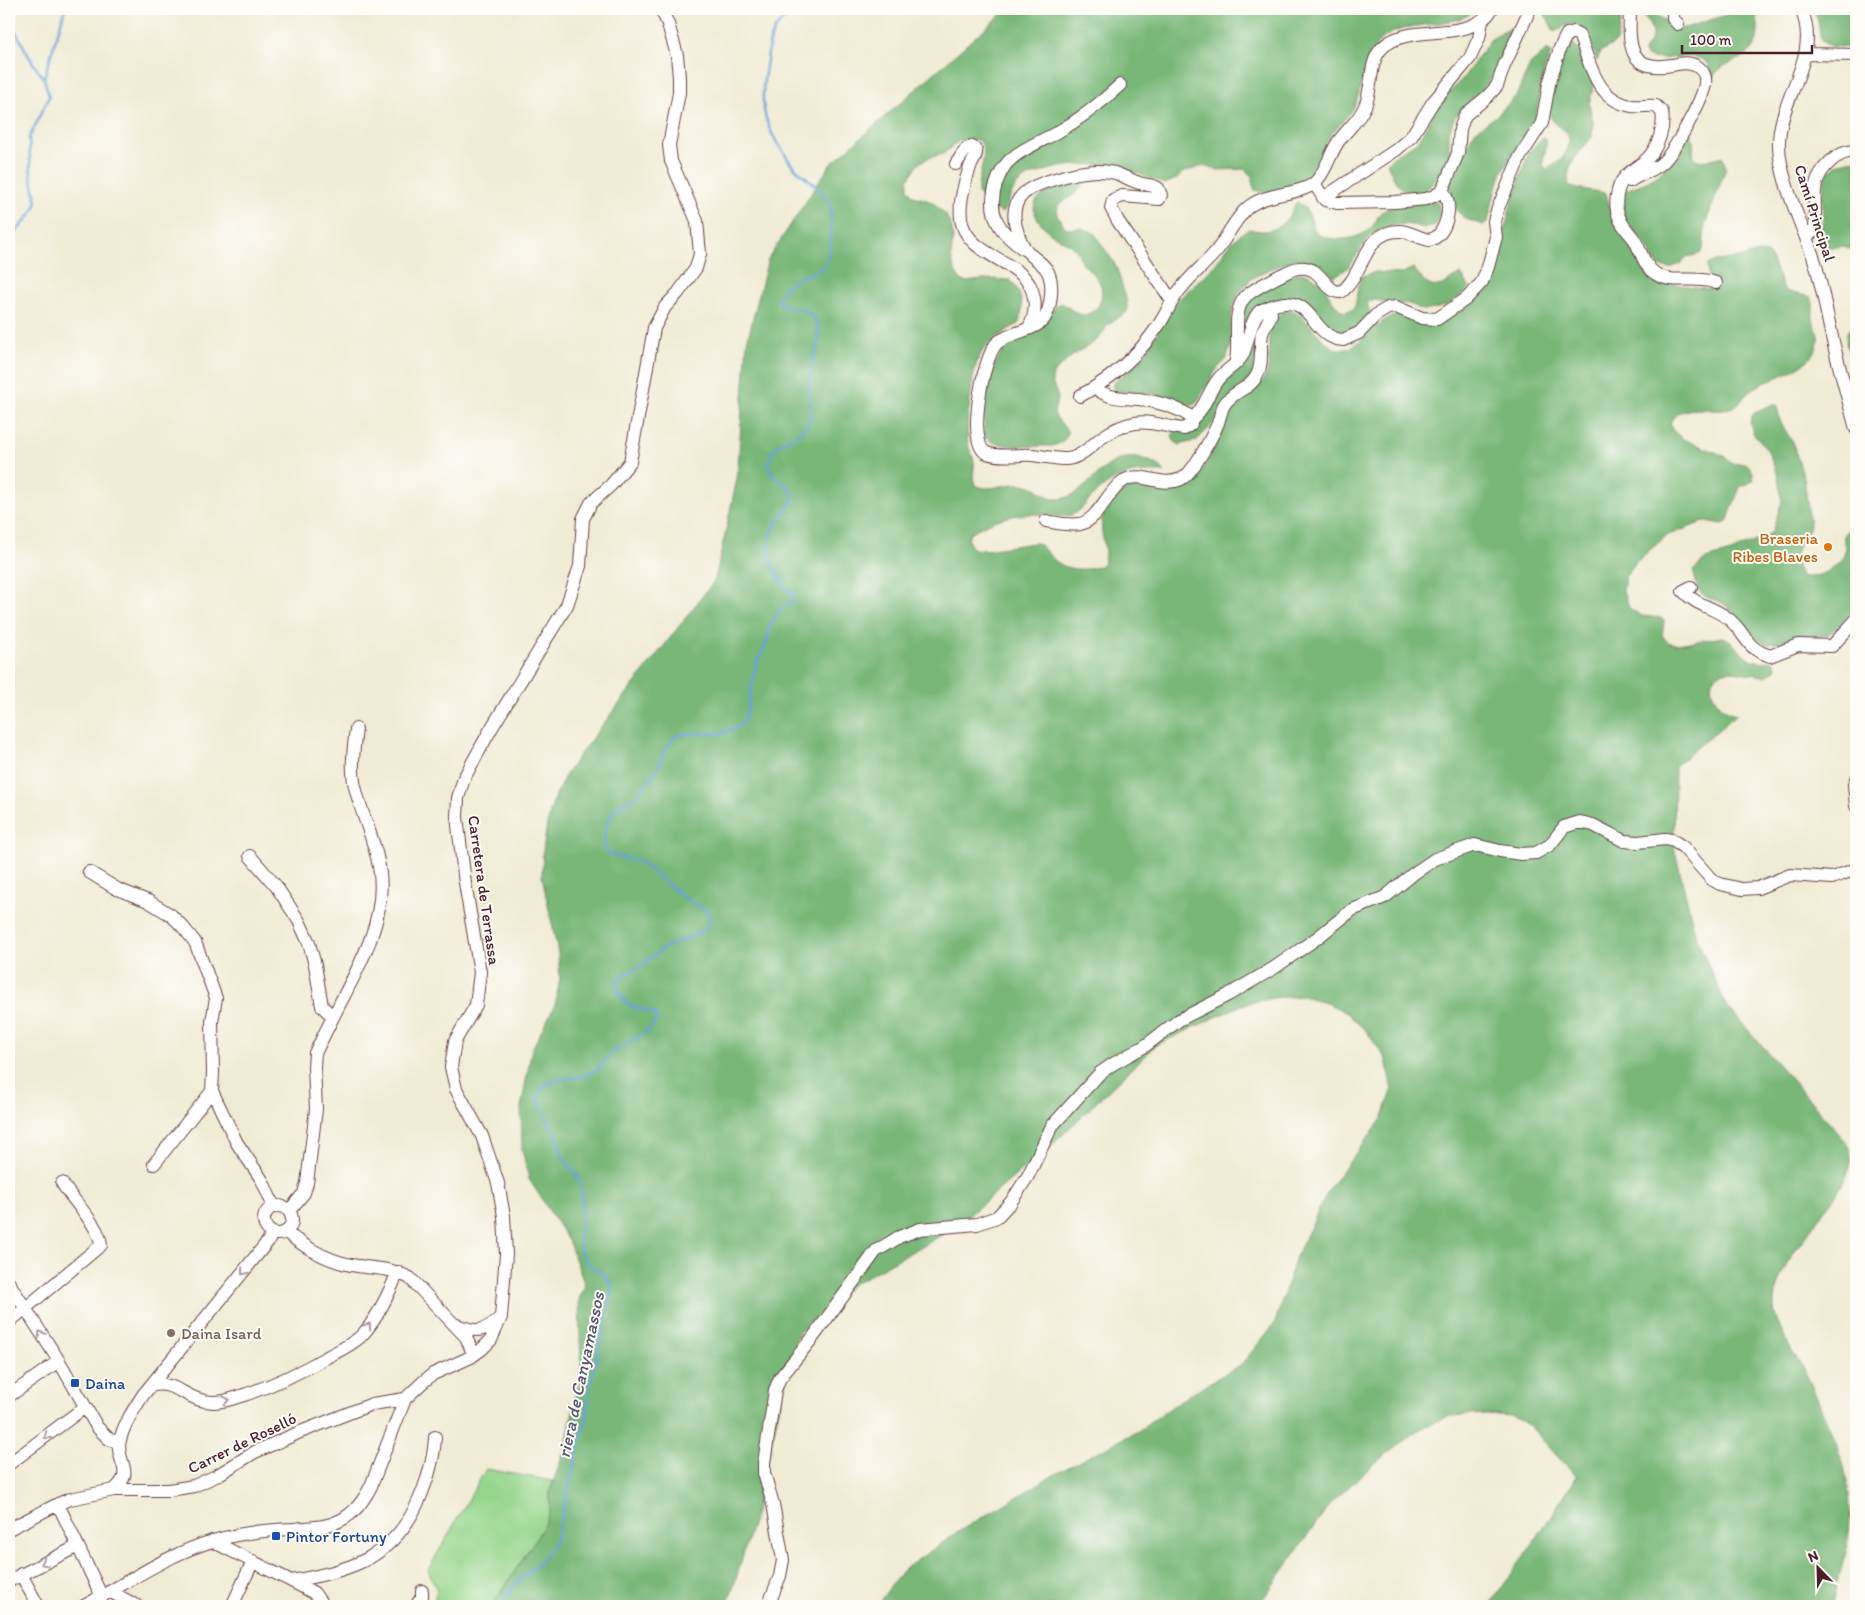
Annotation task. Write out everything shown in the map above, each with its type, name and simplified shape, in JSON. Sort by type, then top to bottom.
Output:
[{"type":"street","name":"Carretera de Terrassa","points":[[84,1606],[108,1598],[153,1568],[212,1541],[242,1533],[316,1528],[340,1521],[349,1515],[364,1499],[371,1486],[405,1399],[434,1374],[471,1357],[491,1340],[501,1317],[506,1254],[504,1216],[498,1183],[482,1136],[456,1089],[450,1067],[455,1041],[476,1006],[480,972],[465,883],[457,817],[458,798],[464,778],[491,729],[567,604],[580,566],[582,519],[591,503],[611,485],[630,462],[654,328],[665,307],[683,287],[696,268],[700,254],[697,221],[671,161],[669,146],[679,93],[679,78],[676,55],[668,24],[661,9]]},
{"type":"street","points":[[1314,183],[1327,202],[1337,203],[1419,200],[1431,198],[1442,191],[1458,153],[1461,125],[1465,115],[1496,88],[1530,9]]},
{"type":"street","points":[[1619,189],[1637,176],[1658,166],[1668,157],[1697,105],[1705,81],[1703,71],[1694,64],[1656,67],[1648,66],[1640,61],[1634,52],[1631,42],[1630,9]]},
{"type":"street","points":[[1673,9],[1673,19],[1678,24]]},
{"type":"street","name":"Camí Principal","points":[[1801,9],[1808,31],[1806,54],[1782,119],[1779,143],[1784,171],[1816,270],[1856,429]]},
{"type":"street","points":[[1323,198],[1396,150],[1411,137],[1430,107],[1470,58],[1490,14]]},
{"type":"street","points":[[1080,396],[1112,377],[1126,365],[1155,331],[1172,301],[1182,288],[1216,251],[1246,209],[1272,196],[1303,189],[1314,183],[1320,176],[1338,142],[1356,122],[1364,108],[1375,61],[1382,48],[1398,39],[1452,30],[1490,14]]},
{"type":"street","points":[[1120,85],[1087,114],[1015,157],[1002,169],[993,195],[994,215],[1002,229],[1014,242],[1047,269],[1051,288],[1045,317],[1041,322],[999,342],[989,356],[978,412],[978,440],[980,448],[984,452],[996,455],[1026,455],[1071,459],[1082,454],[1106,434],[1127,425],[1146,423],[1184,429],[1190,426],[1192,419],[1202,409],[1218,379],[1243,355],[1256,314],[1262,309],[1285,303],[1296,304],[1307,312],[1329,336],[1342,340],[1359,333],[1376,315],[1388,308],[1400,308],[1422,318],[1434,320],[1442,317],[1476,289],[1486,273],[1496,237],[1494,221],[1498,208],[1520,157],[1542,124],[1547,92],[1558,53],[1565,37],[1570,32],[1578,34],[1596,80],[1604,92],[1625,104],[1656,106],[1662,112],[1663,124],[1652,153],[1624,178],[1619,189],[1616,203],[1618,215],[1651,270],[1664,277],[1702,279],[1716,283]]},
{"type":"street","points":[[1806,54],[1856,56]]},
{"type":"street","points":[[956,164],[966,149],[972,147],[976,150],[963,196],[961,208],[963,227],[979,246],[991,256],[1019,272],[1030,283],[1034,295],[1035,308],[1030,328]]},
{"type":"street","points":[[1806,237],[1814,230],[1815,189],[1818,176],[1837,156],[1846,152],[1856,151]]},
{"type":"street","points":[[1028,253],[1018,234],[1014,217],[1017,202],[1028,189],[1064,176],[1083,172],[1100,171],[1118,174],[1141,184],[1156,187],[1161,192],[1161,198],[1159,199],[1122,196],[1113,200],[1111,208],[1172,301]]},
{"type":"street","points":[[1234,365],[1238,347],[1239,310],[1247,296],[1293,269],[1301,267],[1313,270],[1332,290],[1341,292],[1353,279],[1367,250],[1380,237],[1398,231],[1429,240],[1439,235],[1444,225],[1448,205],[1446,196],[1442,191]]},
{"type":"street","points":[[1046,521],[1073,525],[1084,523],[1122,481],[1131,478],[1139,477],[1157,482],[1167,482],[1181,479],[1189,474],[1216,427],[1226,402],[1257,377],[1261,364],[1262,333],[1272,314],[1267,308]]},
{"type":"street","points":[[1095,387],[1102,394],[1110,397],[1154,402],[1185,413],[1192,419]]},
{"type":"street","points":[[1691,587],[1683,591],[1691,600],[1729,619],[1748,644],[1759,652],[1770,656],[1798,645],[1832,646],[1856,620]]},
{"type":"street","points":[[289,1212],[304,1193],[307,1182],[316,1109],[315,1052],[368,944],[375,926],[380,902],[379,867],[354,781],[353,755],[356,729]]},
{"type":"street","points":[[1856,779],[1854,785],[1856,806]]},
{"type":"street","points":[[768,1606],[780,1576],[783,1560],[773,1504],[764,1473],[764,1463],[775,1390],[783,1373],[808,1344],[869,1259],[882,1246],[899,1237],[920,1230],[977,1224],[1001,1214],[1028,1176],[1052,1126],[1093,1079],[1113,1064],[1145,1046],[1179,1020],[1228,995],[1274,968],[1317,938],[1352,910],[1385,897],[1434,859],[1465,847],[1475,845],[1521,854],[1536,852],[1550,845],[1564,827],[1580,822],[1593,825],[1624,841],[1638,842],[1665,839],[1676,842],[1683,846],[1711,879],[1720,884],[1742,889],[1758,888],[1790,875],[1824,878],[1839,877],[1856,869]]},
{"type":"street","points":[[250,856],[276,886],[299,921],[309,943],[315,965],[322,1006],[332,1017]]},
{"type":"street","points":[[90,872],[117,888],[148,900],[184,927],[194,942],[216,998],[212,1022],[212,1091],[237,1143],[262,1180],[274,1207]]},
{"type":"street","points":[[154,1164],[212,1091]]},
{"type":"street","points":[[9,1322],[101,1245],[101,1240],[87,1216],[62,1183]]},
{"type":"street","points":[[282,1207],[289,1212],[292,1216],[292,1225],[286,1232],[278,1234],[271,1232],[266,1225],[265,1217],[270,1209],[282,1207]]},
{"type":"street","points":[[142,1490],[132,1484],[125,1474],[119,1443],[131,1415],[144,1395],[154,1385],[269,1240],[271,1232]]},
{"type":"street","points":[[286,1232],[303,1246],[342,1263],[398,1272],[418,1286],[454,1325],[470,1344],[471,1357]]},
{"type":"street","points":[[154,1385],[165,1384],[196,1400],[223,1401],[273,1385],[298,1374],[360,1338],[387,1298],[398,1272]]},
{"type":"street","points":[[9,1283],[102,1433],[109,1439],[119,1443]]},
{"type":"street","points":[[454,1325],[470,1330],[481,1330],[491,1326],[501,1317]]},
{"type":"street","points":[[9,1396],[58,1361]]},
{"type":"street","points":[[173,1361],[173,1376],[180,1391]]},
{"type":"street","name":"Carrer de Roselló","points":[[9,1529],[58,1504],[114,1490],[169,1490],[194,1486],[216,1476],[255,1452],[298,1433],[372,1404],[405,1399]]},
{"type":"street","points":[[9,1464],[85,1407]]},
{"type":"street","points":[[292,1580],[329,1574],[346,1569],[367,1559],[395,1538],[414,1511],[431,1470],[435,1437]]},
{"type":"street","points":[[114,1490],[120,1484],[125,1474]]},
{"type":"street","points":[[58,1504],[78,1546],[108,1598],[137,1606]]},
{"type":"street","points":[[242,1533],[238,1544],[256,1563]]},
{"type":"street","points":[[212,1541],[292,1580],[314,1593],[324,1606]]},
{"type":"street","points":[[9,1581],[78,1546]]},
{"type":"street","points":[[232,1606],[256,1563]]},
{"type":"street","points":[[21,1574],[38,1606]]},
{"type":"street","points":[[416,1606],[422,1597],[422,1591]]},
{"type":"green space","points":[[1007,9],[1478,9],[1467,16],[1410,27],[1385,37],[1376,46],[1368,60],[1354,107],[1327,141],[1314,170],[1303,181],[1274,190],[1264,192],[1255,190],[1252,176],[1244,169],[1217,170],[1203,166],[1184,172],[1177,179],[1164,184],[1120,169],[1105,166],[1075,165],[1044,171],[1024,179],[1014,190],[1002,213],[983,200],[978,193],[984,151],[979,140],[968,139],[958,141],[943,154],[928,158],[919,163],[908,179],[908,189],[913,196],[936,205],[946,215],[952,228],[951,256],[955,271],[960,279],[965,282],[991,279],[1010,280],[1017,289],[1021,300],[1022,307],[1018,324],[994,339],[987,346],[977,362],[974,373],[967,432],[974,462],[973,478],[975,484],[979,487],[989,488],[1011,484],[1026,484],[1051,498],[1059,499],[1081,490],[1109,465],[1119,460],[1132,458],[1146,460],[1161,467],[1165,472],[1143,472],[1125,475],[1108,483],[1080,510],[1071,515],[1028,514],[1010,516],[993,521],[970,533],[969,542],[975,549],[985,550],[1035,543],[1039,544],[1057,562],[1069,568],[1088,569],[1103,564],[1105,549],[1102,520],[1110,503],[1118,494],[1126,490],[1143,488],[1169,491],[1179,488],[1196,477],[1212,453],[1228,407],[1264,379],[1269,362],[1269,342],[1272,324],[1277,317],[1286,311],[1292,310],[1298,313],[1330,346],[1337,349],[1345,349],[1352,347],[1384,320],[1391,317],[1409,316],[1439,323],[1465,308],[1488,282],[1498,261],[1511,204],[1529,152],[1542,138],[1546,138],[1543,166],[1547,169],[1557,163],[1566,153],[1569,141],[1568,135],[1552,119],[1550,104],[1553,86],[1568,42],[1573,43],[1581,54],[1594,85],[1589,104],[1593,122],[1592,137],[1570,167],[1568,176],[1569,187],[1606,193],[1613,220],[1631,247],[1644,272],[1659,282],[1709,289],[1707,265],[1716,261],[1762,252],[1770,256],[1784,290],[1811,297],[1818,341],[1815,351],[1802,365],[1761,384],[1734,407],[1688,410],[1674,416],[1670,423],[1674,432],[1683,439],[1725,456],[1731,463],[1746,464],[1752,470],[1753,481],[1740,487],[1727,522],[1723,524],[1703,522],[1666,536],[1636,562],[1625,577],[1623,592],[1630,609],[1642,616],[1661,618],[1664,621],[1662,635],[1667,642],[1676,644],[1724,637],[1750,659],[1763,662],[1773,661],[1776,665],[1775,670],[1766,676],[1730,671],[1717,675],[1712,680],[1712,692],[1717,702],[1731,713],[1737,714],[1675,766],[1674,847],[1696,937],[1726,1005],[1846,1142],[1850,1151],[1850,1166],[1843,1184],[1786,1266],[1777,1288],[1774,1308],[1779,1325],[1809,1380],[1837,1444],[1847,1482],[1850,1502],[1849,1532],[1832,1606],[1489,1606],[1534,1542],[1576,1477],[1530,1426],[1511,1416],[1487,1414],[1448,1416],[1418,1430],[1375,1463],[1330,1504],[1258,1606],[878,1606],[903,1570],[961,1530],[1059,1472],[1138,1431],[1193,1392],[1242,1364],[1275,1323],[1295,1259],[1330,1187],[1382,1119],[1392,1091],[1386,1059],[1367,1032],[1347,1013],[1325,1002],[1303,996],[1273,998],[1244,1004],[1156,1045],[1056,1141],[953,1229],[853,1284],[799,1332],[787,1374],[755,1515],[732,1592],[725,1606],[492,1606],[541,1531],[550,1511],[550,1491],[565,1448],[581,1372],[579,1299],[585,1285],[568,1240],[529,1179],[522,1149],[521,1107],[532,1049],[555,1005],[560,979],[558,953],[542,876],[547,824],[554,799],[565,776],[580,754],[715,580],[737,479],[747,342],[768,259],[830,165]]},
{"type":"green space","points":[[1541,9],[1623,9],[1615,43],[1600,52],[1597,61],[1585,31],[1575,25],[1568,25],[1554,32]]},
{"type":"green space","points":[[1639,9],[1650,9],[1665,20],[1674,30],[1726,15],[1732,9],[1755,9],[1758,21],[1757,40],[1745,56],[1723,66],[1713,77],[1706,62],[1700,58],[1685,56],[1653,58],[1646,56],[1644,52],[1652,38],[1652,30]]},
{"type":"green space","points":[[1814,9],[1856,9],[1856,48],[1830,46],[1821,41]]},
{"type":"green space","points":[[1513,26],[1503,58],[1493,75],[1454,118],[1449,133],[1449,157],[1437,178],[1420,196],[1408,195],[1395,181],[1387,163],[1417,142],[1440,103],[1464,77],[1491,39]]},
{"type":"green space","points":[[1547,50],[1551,53],[1544,71],[1535,120],[1502,172],[1488,222],[1483,225],[1466,219],[1456,210],[1450,188],[1451,175],[1475,131],[1495,117],[1516,96],[1530,65]]},
{"type":"green space","points":[[1690,133],[1693,138],[1695,159],[1702,161],[1723,158],[1726,168],[1705,225],[1703,249],[1700,254],[1686,257],[1680,264],[1670,268],[1661,267],[1654,261],[1646,244],[1627,223],[1623,212],[1622,193],[1660,173],[1674,156],[1685,135]]},
{"type":"green space","points":[[1856,160],[1856,257],[1848,248],[1823,245],[1821,233],[1826,177],[1836,166],[1844,162]]},
{"type":"green space","points":[[1078,183],[1082,186],[1075,194],[1058,205],[1057,215],[1065,227],[1070,229],[1080,228],[1094,233],[1117,269],[1127,302],[1127,312],[1107,325],[1097,340],[1071,357],[1053,373],[1052,382],[1058,397],[1054,412],[1068,432],[1064,439],[1052,446],[1015,446],[997,443],[985,436],[983,407],[990,372],[1003,351],[1010,343],[1054,309],[1057,304],[1065,305],[1074,312],[1085,315],[1096,308],[1101,300],[1102,288],[1095,276],[1082,263],[1077,251],[1047,230],[1038,219],[1034,210],[1035,203],[1048,192]]},
{"type":"green space","points":[[1434,201],[1438,203],[1439,212],[1434,226],[1425,228],[1402,224],[1381,230],[1365,242],[1347,268],[1334,276],[1315,263],[1297,259],[1263,272],[1251,279],[1238,294],[1233,307],[1231,323],[1233,337],[1226,360],[1216,370],[1194,405],[1181,405],[1154,394],[1117,391],[1113,388],[1113,383],[1145,353],[1176,302],[1208,272],[1229,245],[1244,232],[1250,229],[1267,231],[1276,228],[1285,221],[1297,202],[1307,211],[1316,232],[1320,235],[1333,239],[1347,239],[1366,232],[1385,210],[1403,205]]},
{"type":"green space","points":[[1413,268],[1430,286],[1440,286],[1461,274],[1469,287],[1455,300],[1442,307],[1430,310],[1424,310],[1406,303],[1389,304],[1378,300],[1370,301],[1367,303],[1371,316],[1349,331],[1341,333],[1328,327],[1306,303],[1298,299],[1277,300],[1246,329],[1242,330],[1247,303],[1272,285],[1295,274],[1304,273],[1319,281],[1336,306],[1344,312],[1354,309],[1362,276],[1376,272],[1401,274]]},
{"type":"green space","points":[[1259,320],[1262,320],[1262,322],[1253,373],[1197,440],[1180,445],[1174,441],[1172,434],[1213,394],[1251,351]]},
{"type":"green space","points":[[1856,326],[1856,362],[1848,351],[1846,339],[1848,330]]},
{"type":"green space","points":[[1773,404],[1777,406],[1780,421],[1793,444],[1804,478],[1810,525],[1799,544],[1796,558],[1801,576],[1821,575],[1834,567],[1843,557],[1845,551],[1845,533],[1856,526],[1856,610],[1834,631],[1825,635],[1768,644],[1749,633],[1725,605],[1701,593],[1693,571],[1706,559],[1731,552],[1772,532],[1782,501],[1778,476],[1767,449],[1754,434],[1750,424],[1755,412]]},
{"type":"green space","points":[[486,1469],[553,1481],[550,1491],[550,1511],[544,1526],[492,1606],[432,1606],[437,1590],[428,1570]]},
{"type":"waterway","points":[[9,241],[33,211],[37,202],[31,176],[29,138],[49,97],[44,78],[65,9]]},
{"type":"waterway","name":"riera de Canyamassos","points":[[502,1606],[512,1587],[540,1562],[556,1540],[587,1418],[589,1390],[612,1290],[608,1279],[587,1262],[580,1249],[581,1188],[577,1175],[563,1157],[556,1134],[541,1107],[539,1094],[550,1083],[590,1073],[619,1048],[651,1028],[657,1017],[653,1013],[631,1006],[625,1001],[617,989],[618,982],[624,975],[642,965],[665,947],[697,934],[706,928],[711,917],[701,907],[686,899],[640,862],[610,854],[606,850],[604,843],[605,828],[614,811],[621,804],[634,798],[650,780],[659,766],[666,748],[676,736],[683,734],[722,733],[737,727],[743,722],[756,664],[767,642],[770,626],[779,611],[793,601],[794,597],[777,573],[770,557],[769,549],[771,533],[790,505],[793,497],[788,487],[774,476],[769,465],[772,452],[780,444],[800,433],[808,424],[810,411],[808,383],[817,348],[818,332],[817,325],[811,314],[784,305],[780,303],[779,299],[788,285],[815,272],[826,264],[831,231],[831,212],[826,198],[792,164],[769,128],[764,108],[763,86],[771,38],[779,24],[794,9]]},
{"type":"waterway","points":[[9,20],[38,71],[44,78]]},
{"type":"place","name":"Braseria Ribes Blaves","points":[[1828,547]]},
{"type":"place","name":"Daina Isard","points":[[171,1333]]},
{"type":"place","name":"Daina","points":[[75,1383]]},
{"type":"place","name":"Pintor Fortuny","points":[[276,1536]]}]
